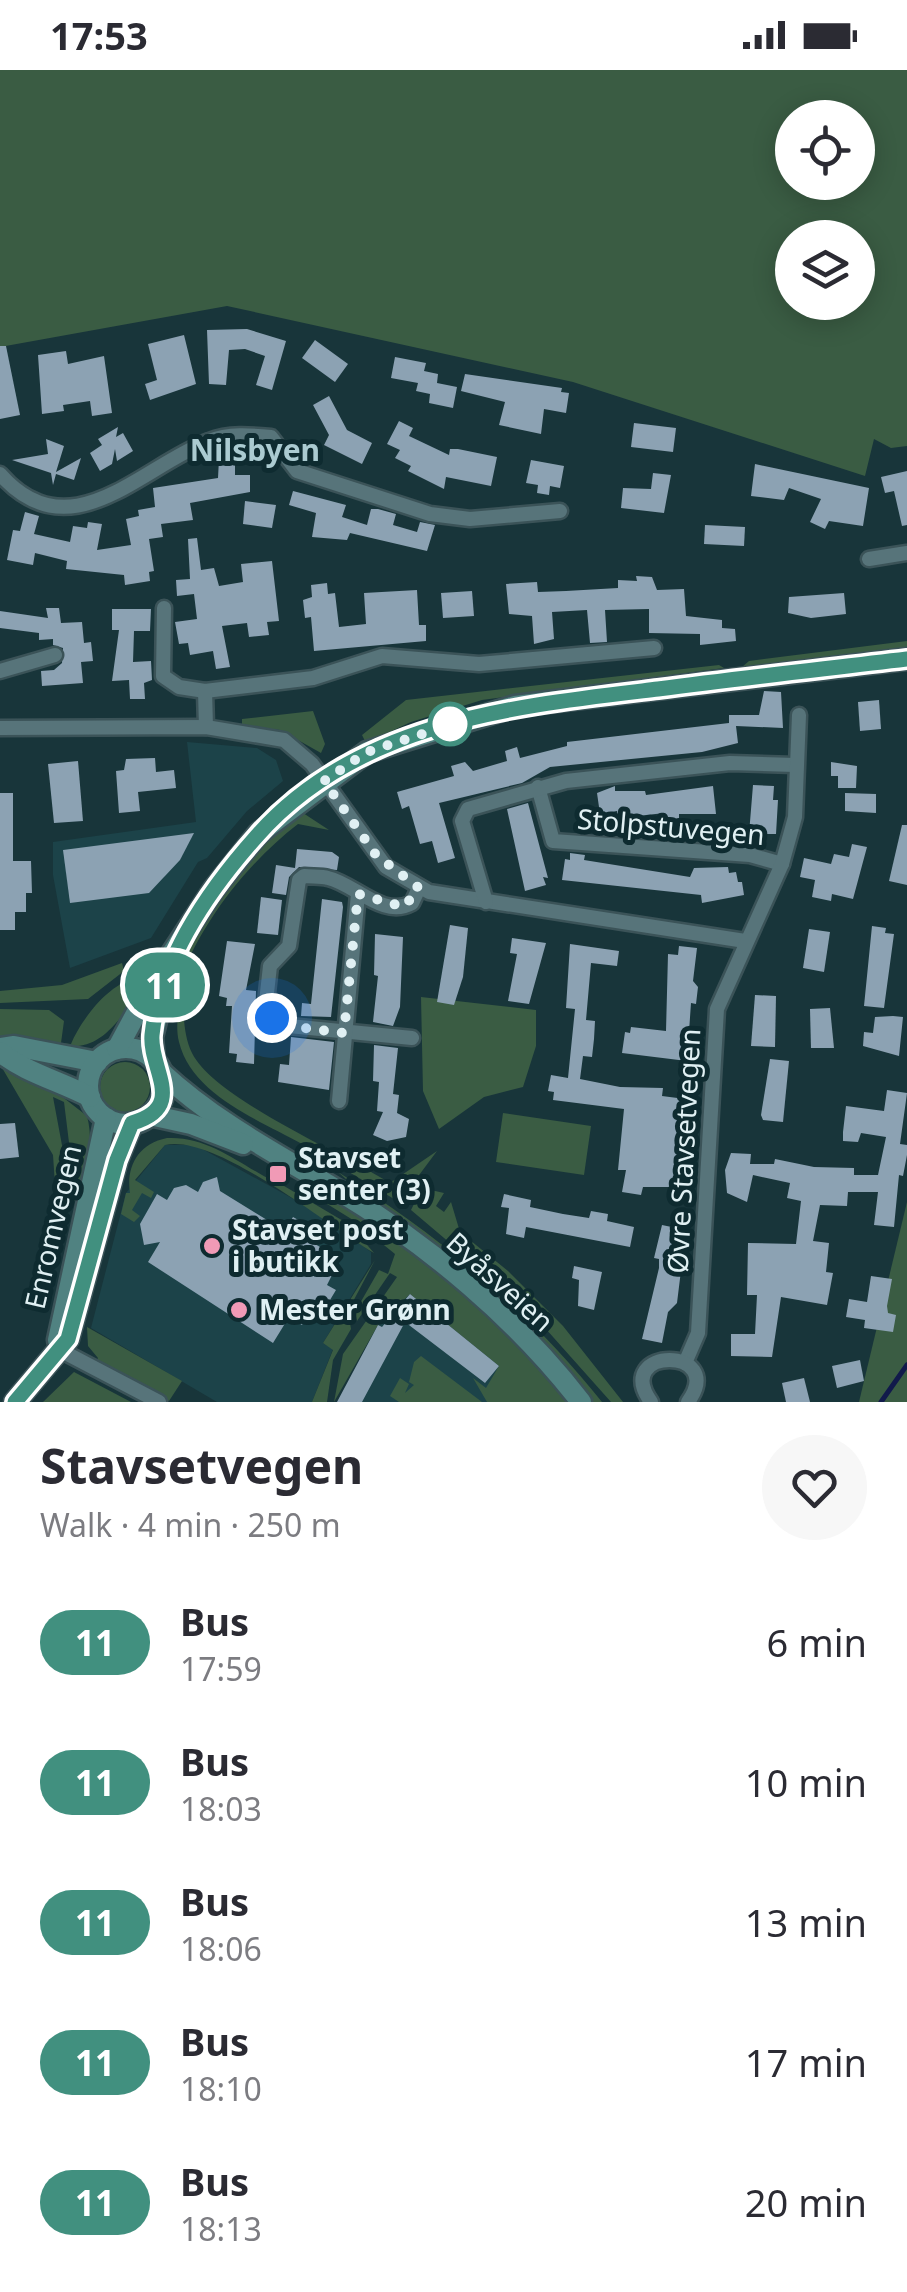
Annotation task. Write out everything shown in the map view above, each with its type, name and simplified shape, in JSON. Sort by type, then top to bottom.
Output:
[{"type":"street","points":[[0,474],[34,500],[91,504],[208,441],[271,436],[297,471],[430,514],[470,519],[560,511]]},
{"type":"street","points":[[869,560],[907,553]]},
{"type":"street","points":[[164,608],[163,676],[179,687],[205,690],[313,678],[382,656],[479,664],[654,648]]},
{"type":"street","points":[[0,671],[55,655]]},
{"type":"street","points":[[172,958],[152,1037],[161,1100],[141,1119],[106,1118],[90,1097],[87,1085],[96,1062],[117,1049],[172,958],[214,889],[258,834],[367,752],[515,706],[907,659]]},
{"type":"street","points":[[205,690],[206,727]]},
{"type":"street","name":"Øvre Stavsetvegen","points":[[688,1402],[696,1382],[685,1362],[698,1332],[717,1009],[782,864],[795,817],[799,716]]},
{"type":"street","points":[[0,728],[206,727],[284,740],[324,781],[376,855],[419,888],[486,902],[745,941]]},
{"type":"street","name":"Stolpstuvegen","points":[[486,902],[462,814],[538,787],[730,763],[795,765]]},
{"type":"street","name":"Stolpstuvegen","points":[[538,787],[553,841],[750,855],[782,864]]},
{"type":"street","points":[[412,1038],[280,1023],[272,1018],[266,1002],[270,966],[289,946],[299,880],[304,876],[330,878],[358,894],[404,907],[419,888]]},
{"type":"street","points":[[339,1101],[358,894]]},
{"type":"street","points":[[0,1050],[14,1046],[96,1062]]},
{"type":"street","points":[[117,1049],[143,1052],[158,1066]]},
{"type":"street","points":[[0,1050],[90,1097]]},
{"type":"street","name":"Byåsveien","points":[[158,1066],[190,1098],[268,1153],[339,1191],[410,1238],[475,1290],[581,1402]]},
{"type":"street","name":"Enromvegen","points":[[58,1349],[60,1322],[106,1118]]},
{"type":"street","name":"Byåsveien","points":[[141,1119],[190,1124],[268,1153]]},
{"type":"street","name":"Enromvegen","points":[[15,1402],[68,1339],[117,1160],[141,1119]]},
{"type":"street","points":[[58,1349],[159,1402]]},
{"type":"street","points":[[651,1402],[644,1384],[649,1368],[670,1358],[685,1362]]},
{"type":"shaded area","points":[[187,742],[257,748],[276,760],[283,781],[247,811],[207,858],[198,862],[151,938],[70,968],[53,875],[53,842],[196,822]]},
{"type":"shaded area","points":[[165,1145],[195,1145],[319,1213],[371,1252],[371,1264],[323,1343],[333,1349],[312,1402],[217,1402],[91,1328],[126,1193]]},
{"type":"shaded area","points":[[410,1294],[544,1402],[338,1402],[378,1325]]},
{"type":"green space","points":[[0,70],[907,70],[907,446],[891,448],[874,439],[865,476],[573,382],[227,306],[0,347]]},
{"type":"green space","points":[[907,641],[907,650],[742,667],[749,661]]},
{"type":"green space","points":[[719,665],[724,668],[482,700],[411,722],[366,743],[362,735],[406,700]]},
{"type":"green space","points":[[313,711],[325,744],[321,753],[280,730],[242,726],[242,719]]},
{"type":"green space","points":[[300,811],[329,830],[298,824],[242,877],[211,919],[177,988],[182,993],[187,1039],[205,1071],[226,1088],[282,1124],[390,1183],[437,1151],[399,1202],[309,1148],[310,1144],[302,1144],[229,1104],[198,1077],[179,1042],[180,995],[171,989],[194,938],[241,870]]},
{"type":"green space","points":[[122,963],[124,971],[88,999],[0,1003],[0,991],[62,985]]},
{"type":"green space","points":[[132,980],[144,985],[127,1010],[98,1039],[85,1045],[69,1047],[0,1037],[0,1009],[49,1010],[64,1021],[61,1043],[71,1044],[95,1006],[113,989]]},
{"type":"green space","points":[[421,997],[536,1010],[536,1046],[523,1087],[484,1097],[439,1129],[423,1091]]},
{"type":"green space","points":[[125,1062],[143,1069],[150,1087],[143,1105],[125,1112],[107,1105],[100,1087],[107,1069]]},
{"type":"green space","points":[[1,1066],[51,1088],[87,1116],[88,1158],[81,1185],[63,1223],[73,1175],[64,1102],[53,1097],[67,1172],[57,1215],[53,1155]]},
{"type":"green space","points":[[503,1113],[591,1126],[584,1175],[496,1162]]},
{"type":"green space","points":[[167,1138],[209,1146],[271,1180],[270,1183],[279,1183],[350,1225],[374,1253],[242,1167],[187,1145],[165,1145],[135,1180],[154,1192],[151,1198],[142,1193],[132,1210],[140,1216],[134,1222],[121,1214],[126,1193],[130,1193],[132,1166],[141,1151]]},
{"type":"green space","points":[[338,1172],[411,1221],[480,1276],[544,1336],[602,1402],[592,1402],[571,1375]]},
{"type":"green space","points":[[298,1186],[337,1202],[412,1248],[480,1306],[569,1402],[487,1402],[473,1378],[486,1388],[499,1366],[410,1294],[378,1325],[334,1402],[343,1354],[397,1277],[390,1273],[357,1321],[355,1312],[379,1270],[388,1274],[395,1254],[353,1220]]},
{"type":"green space","points":[[422,1188],[444,1193],[436,1206],[444,1212],[451,1202],[460,1232],[508,1271],[563,1326],[623,1402],[611,1402],[529,1310],[411,1210]]},
{"type":"green space","points":[[907,1202],[907,1402],[859,1402]]},
{"type":"green space","points":[[375,1260],[348,1311],[351,1329],[333,1360],[327,1402],[312,1402],[333,1350],[323,1343]]},
{"type":"green space","points":[[87,1327],[182,1381],[169,1401],[95,1363],[98,1358],[88,1346]]},
{"type":"green space","points":[[421,1356],[482,1402],[399,1402],[390,1396],[400,1378],[409,1384],[405,1393],[414,1385],[409,1382],[414,1362]]},
{"type":"green space","points":[[74,1372],[131,1402],[43,1402]]},
{"type":"building","points":[[247,329],[286,341],[272,390],[256,385],[265,356],[245,349],[229,350],[226,385],[209,384],[207,330]]},
{"type":"building","points":[[184,335],[196,384],[150,400],[145,384],[157,380],[148,344]]},
{"type":"building","points":[[315,340],[348,364],[335,382],[302,358]]},
{"type":"building","points":[[0,346],[6,346],[20,415],[0,419]]},
{"type":"building","points":[[66,351],[68,364],[104,356],[112,413],[92,416],[90,401],[63,405],[64,411],[42,414],[38,355]]},
{"type":"building","points":[[395,357],[426,363],[424,371],[438,374],[437,383],[457,387],[453,408],[429,403],[430,394],[416,391],[418,383],[391,378]]},
{"type":"building","points":[[465,374],[562,388],[561,392],[569,393],[566,413],[544,409],[541,434],[499,425],[505,402],[461,391]]},
{"type":"building","points":[[329,396],[347,430],[372,443],[362,464],[324,445],[329,435],[313,405]]},
{"type":"building","points":[[399,421],[413,428],[409,436],[449,455],[450,449],[458,449],[497,457],[491,486],[446,477],[444,489],[408,471],[411,466],[395,458],[400,450],[387,444]]},
{"type":"building","points":[[634,423],[676,428],[673,452],[631,447]]},
{"type":"building","points":[[118,427],[116,437],[123,433],[133,451],[117,461],[115,449],[112,464],[100,471],[90,453],[102,445],[98,439]]},
{"type":"building","points":[[46,439],[64,446],[56,472],[81,458],[74,480],[56,474],[53,485],[51,473],[12,460],[48,454]]},
{"type":"building","points":[[235,458],[235,475],[250,475],[250,492],[190,503],[193,520],[161,524],[163,537],[149,539],[154,571],[149,572],[150,581],[125,585],[124,575],[66,569],[67,561],[35,553],[33,565],[7,560],[13,530],[20,531],[25,512],[39,516],[34,534],[70,542],[73,526],[87,528],[88,522],[102,524],[97,550],[131,545],[126,519],[139,516],[138,510],[155,507],[153,488],[218,478],[219,459]]},
{"type":"building","points":[[531,460],[564,466],[560,488],[550,486],[549,495],[537,493],[538,485],[526,483]]},
{"type":"building","points":[[755,464],[869,488],[863,526],[829,521],[825,529],[810,522],[821,499],[789,488],[784,500],[751,496]]},
{"type":"building","points":[[907,471],[907,525],[902,526],[894,491],[885,493],[881,477]]},
{"type":"building","points":[[653,473],[671,475],[664,513],[621,508],[623,488],[651,489]]},
{"type":"building","points":[[293,491],[346,505],[342,517],[367,525],[371,509],[378,509],[396,514],[393,525],[417,532],[420,522],[435,525],[427,551],[350,533],[347,540],[312,537],[316,513],[289,505]]},
{"type":"building","points":[[245,501],[276,505],[272,528],[243,524]]},
{"type":"building","points":[[705,525],[745,527],[744,546],[704,544]]},
{"type":"building","points":[[197,538],[201,570],[214,568],[219,586],[243,582],[241,564],[272,561],[279,621],[267,622],[269,635],[249,637],[247,623],[222,626],[230,667],[216,669],[213,651],[190,655],[188,643],[179,644],[175,622],[197,619],[194,594],[177,596],[176,580],[190,579],[188,539]]},
{"type":"building","points":[[636,576],[652,577],[657,590],[684,589],[686,616],[722,620],[722,628],[735,629],[736,641],[700,645],[700,634],[649,633],[649,609],[605,610],[607,642],[590,643],[587,610],[552,612],[554,639],[534,644],[532,616],[509,614],[506,584],[537,582],[538,592],[618,588],[618,580],[637,581]]},
{"type":"building","points":[[327,583],[328,594],[335,593],[339,627],[366,624],[364,593],[417,590],[419,625],[426,625],[426,641],[314,651],[311,617],[305,618],[303,600],[312,597],[311,585]]},
{"type":"building","points":[[472,591],[474,616],[443,618],[441,593]]},
{"type":"building","points":[[844,593],[846,614],[811,618],[788,613],[789,597]]},
{"type":"building","points":[[46,608],[59,608],[61,623],[82,622],[84,643],[91,642],[93,661],[81,662],[83,683],[42,686],[41,671],[54,670],[62,663],[63,648],[53,645],[53,639],[39,640],[39,633],[0,628],[0,611],[48,618]]},
{"type":"building","points":[[112,609],[151,609],[150,631],[134,631],[133,662],[151,661],[152,680],[144,683],[145,699],[130,699],[129,680],[112,681],[119,630],[112,630]]},
{"type":"building","points":[[764,691],[781,692],[783,728],[736,726],[738,743],[702,752],[550,767],[522,783],[439,803],[455,858],[438,863],[432,841],[420,844],[409,806],[402,809],[397,792],[454,776],[451,766],[465,762],[473,771],[507,761],[505,751],[517,747],[520,758],[567,746],[567,742],[729,723],[729,715],[759,715]]},
{"type":"building","points":[[879,700],[881,729],[860,731],[858,702]]},
{"type":"building","points":[[155,758],[156,772],[174,770],[176,788],[138,792],[140,811],[119,813],[116,771],[124,770],[126,759]]},
{"type":"building","points":[[78,761],[83,821],[54,823],[48,764]]},
{"type":"building","points":[[831,762],[857,766],[856,788],[838,788],[838,776],[831,776]]},
{"type":"building","points":[[753,785],[774,786],[773,800],[778,800],[776,834],[767,834],[766,843],[751,843]]},
{"type":"building","points":[[615,786],[615,791],[645,791],[646,795],[713,786],[716,814],[679,814],[679,818],[666,820],[665,813],[618,818],[617,811],[600,814],[597,793]]},
{"type":"building","points":[[0,793],[13,793],[13,861],[31,861],[32,893],[26,893],[26,912],[15,912],[15,930],[0,930]]},
{"type":"building","points":[[845,793],[876,794],[876,813],[845,811]]},
{"type":"building","points":[[528,803],[548,878],[543,877],[546,885],[525,891],[507,809]]},
{"type":"building","points":[[902,825],[907,825],[907,885],[889,881]]},
{"type":"building","points":[[194,833],[180,860],[149,893],[70,903],[63,850]]},
{"type":"building","points":[[852,844],[867,847],[853,899],[832,894],[831,901],[812,897],[815,880],[800,877],[804,858],[831,864],[834,854],[849,857]]},
{"type":"building","points":[[297,849],[332,852],[339,857],[337,870],[299,867],[289,877],[286,895],[272,893],[276,865],[295,868]]},
{"type":"building","points":[[570,853],[585,855],[584,860],[690,877],[694,868],[728,867],[729,873],[736,872],[738,882],[742,882],[744,895],[702,903],[701,895],[562,880],[565,859],[570,860]]},
{"type":"building","points":[[261,897],[282,900],[278,935],[257,933]]},
{"type":"building","points":[[322,899],[342,902],[343,907],[331,1017],[301,1016],[302,1003],[311,1004]]},
{"type":"building","points":[[450,925],[468,928],[463,977],[454,1005],[437,1002]]},
{"type":"building","points":[[872,926],[894,934],[884,1008],[864,1006]]},
{"type":"building","points":[[809,929],[830,932],[824,972],[803,968]]},
{"type":"building","points":[[375,934],[403,937],[400,1007],[393,1026],[373,1022],[378,976],[374,975]]},
{"type":"building","points":[[512,938],[546,943],[529,1004],[508,1001],[517,954],[510,953]]},
{"type":"building","points":[[227,941],[255,944],[246,990],[256,991],[254,1064],[236,1062],[237,1054],[229,1053],[232,1006],[226,1006],[227,998],[219,996]]},
{"type":"building","points":[[570,944],[619,951],[617,966],[591,963],[586,1020],[595,1021],[594,1039],[592,1057],[583,1056],[580,1079],[620,1087],[663,1088],[662,1096],[693,1100],[690,1120],[684,1120],[685,1152],[693,1152],[693,1167],[683,1167],[678,1187],[643,1187],[641,1195],[622,1192],[626,1170],[618,1170],[624,1109],[553,1100],[554,1092],[548,1091],[551,1075],[568,1078],[575,1009],[566,1008]]},
{"type":"building","points":[[679,946],[697,948],[693,981],[698,987],[696,1004],[691,1003],[687,1061],[622,1053],[625,1032],[630,1033],[631,1027],[666,1031],[668,954],[678,955]]},
{"type":"building","points":[[755,995],[776,996],[775,1047],[751,1046]]},
{"type":"building","points":[[830,1008],[834,1048],[811,1048],[810,1009]]},
{"type":"building","points":[[875,1017],[903,1017],[899,1056],[863,1046],[864,1032],[873,1033]]},
{"type":"building","points":[[291,1037],[334,1042],[329,1090],[278,1082],[280,1064],[289,1065]]},
{"type":"building","points":[[374,1045],[398,1048],[393,1094],[399,1095],[397,1113],[409,1119],[406,1137],[387,1141],[373,1135],[383,1112],[377,1111],[379,1082],[373,1081]]},
{"type":"building","points":[[770,1059],[789,1061],[783,1122],[763,1120],[761,1115]]},
{"type":"building","points":[[887,1090],[907,1093],[900,1144],[907,1145],[907,1155],[903,1176],[899,1175],[894,1227],[874,1225],[878,1192],[848,1192],[847,1206],[820,1205],[813,1241],[829,1243],[826,1272],[833,1273],[827,1305],[781,1297],[772,1357],[731,1356],[731,1334],[755,1334],[757,1295],[747,1295],[748,1243],[796,1244],[801,1201],[787,1198],[790,1183],[753,1175],[747,1202],[727,1193],[725,1170],[731,1153],[751,1154],[750,1164],[774,1164],[775,1159],[814,1167],[854,1168],[854,1175],[878,1175],[886,1137],[861,1133],[858,1142],[843,1141],[843,1132],[846,1106],[884,1111]]},
{"type":"building","points":[[15,1123],[19,1157],[0,1159],[0,1124]]},
{"type":"building","points":[[217,1177],[220,1191],[285,1231],[293,1217],[309,1226],[305,1238],[340,1259],[327,1285],[336,1290],[327,1305],[317,1300],[302,1325],[289,1317],[273,1343],[148,1262],[160,1242],[144,1245],[140,1224],[157,1194],[167,1200],[174,1188],[186,1185],[198,1192],[203,1182]]},
{"type":"building","points":[[504,1194],[531,1200],[530,1207],[563,1214],[589,1218],[591,1211],[608,1214],[607,1221],[634,1227],[630,1247],[526,1227],[524,1238],[506,1234],[509,1208],[501,1207]]},
{"type":"building","points":[[662,1225],[686,1230],[677,1303],[668,1312],[662,1343],[642,1339],[659,1268],[659,1259],[654,1258]]},
{"type":"building","points":[[574,1266],[602,1272],[594,1310],[578,1306],[579,1280],[572,1278]]},
{"type":"building","points":[[871,1276],[892,1279],[887,1306],[888,1313],[896,1315],[893,1332],[864,1328],[865,1320],[846,1317],[849,1299],[867,1302]]},
{"type":"building","points":[[410,1294],[499,1366],[485,1383],[405,1322],[362,1402],[337,1402],[378,1325],[382,1327]]},
{"type":"building","points":[[860,1360],[864,1381],[837,1388],[832,1366]]},
{"type":"building","points":[[804,1378],[810,1402],[786,1402],[782,1383]]},
{"type":"waterway","points":[[881,1402],[907,1365]]},
{"type":"bus line","name":"11","points":[[15,1402],[68,1339],[117,1160],[132,1123],[150,1116],[161,1100],[164,1086],[162,1072],[154,1060],[152,1037],[172,958],[214,889],[258,834],[298,800],[367,752],[515,706],[907,659]]},
{"type":"place","name":"Stavset senter (3)","points":[[278,1174]]},
{"type":"place","name":"Stavset post i butikk","points":[[212,1246]]},
{"type":"place","name":"Mester Grønn","points":[[239,1310]]},
{"type":"district","name":"Nilsbyen","points":[[255,451]]},
{"type":"route","points":[[272,1018],[289,1026],[344,1033],[346,982],[358,894],[404,907],[412,902],[419,888],[386,867],[324,781],[367,752],[456,723],[450,724]]}]
